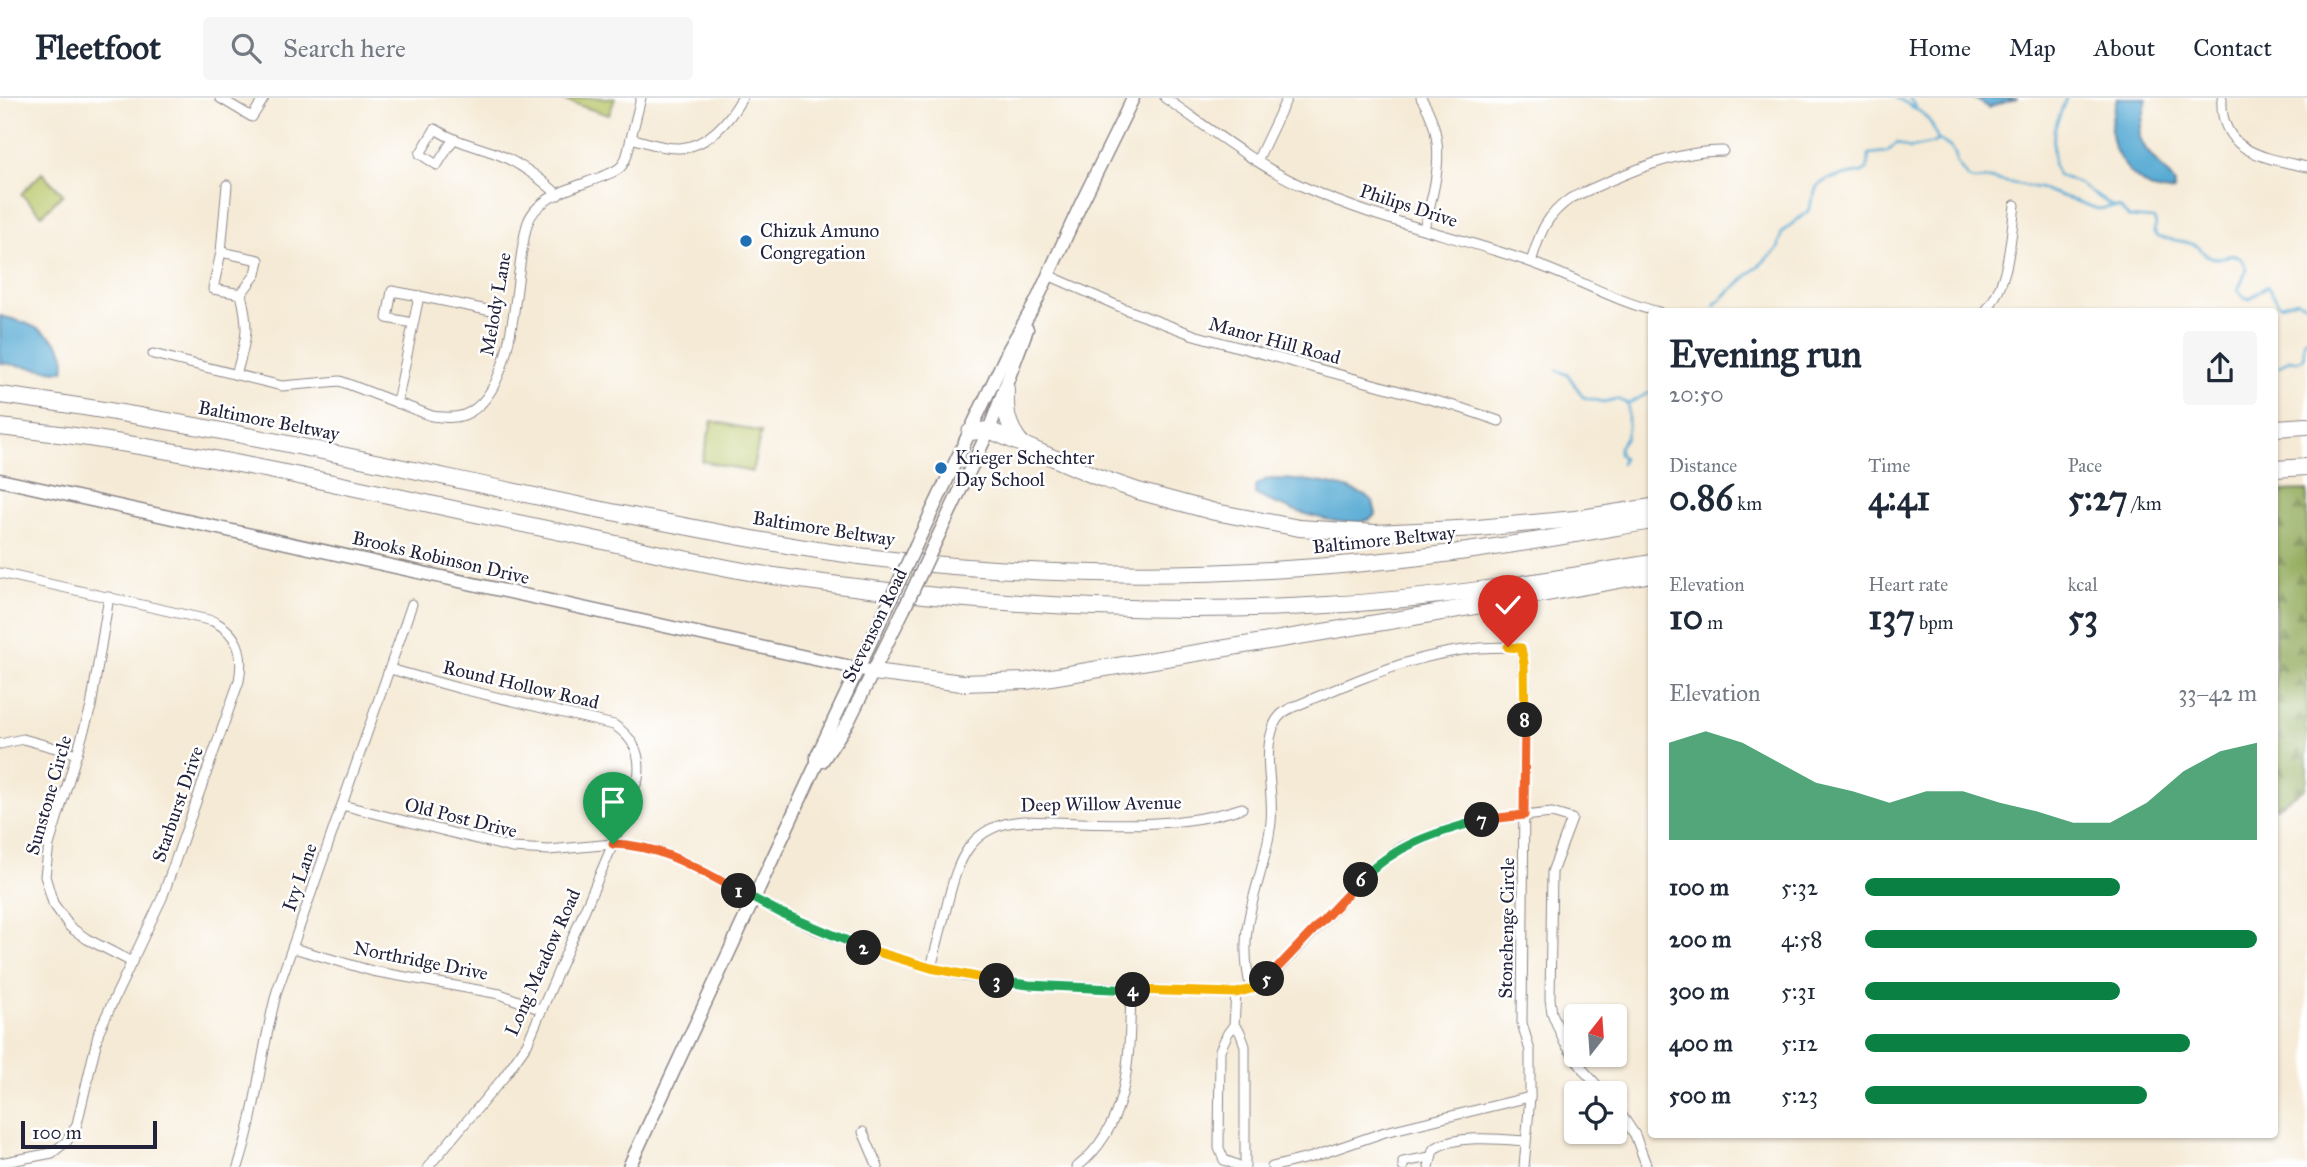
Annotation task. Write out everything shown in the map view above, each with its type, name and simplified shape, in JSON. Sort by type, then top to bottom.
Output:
[{"type":"highway","points":[[1006,389],[1005,409],[1009,424],[1023,445]]},
{"type":"highway","name":"Baltimore Beltway","points":[[0,395],[222,431],[769,542],[880,559],[1016,571],[1102,575],[1324,567],[1504,546],[1648,522]]},
{"type":"highway","points":[[2278,428],[2307,426]]},
{"type":"highway","points":[[0,427],[106,440],[216,460],[764,574],[942,596],[1163,608],[1326,606],[1506,587],[1648,564]]},
{"type":"highway","points":[[970,432],[989,430],[1096,476],[1164,499],[1299,528],[1375,533],[1455,529],[1575,519],[1648,508]]},
{"type":"highway","points":[[2278,469],[2307,467]]},
{"type":"highway","points":[[866,671],[962,683],[1027,681],[1269,642],[1648,575]]},
{"type":"main road","name":"Stevenson Road","points":[[866,671],[904,609],[989,430],[1036,302],[1133,98]]},
{"type":"main road","name":"Stevenson Road","points":[[629,1167],[817,763],[822,761],[848,722],[887,607],[1009,349],[1036,302]]},
{"type":"main road","name":"Brooks Robinson Drive","points":[[0,480],[866,671]]},
{"type":"street","points":[[220,98],[252,117],[264,98]]},
{"type":"street","name":"Melody Lane","points":[[153,354],[282,386],[340,382],[432,416],[446,418],[464,415],[487,399],[498,380],[530,216],[545,201],[618,170],[626,158],[641,98]]},
{"type":"street","points":[[631,138],[670,147],[690,146],[708,138],[723,126],[742,98]]},
{"type":"street","name":"Philips Drive","points":[[1165,98],[1257,161],[1325,196],[1531,262],[1623,301],[1648,309]]},
{"type":"street","points":[[1257,161],[1287,98]]},
{"type":"street","points":[[1421,98],[1432,118],[1439,149],[1436,184],[1424,228]]},
{"type":"street","points":[[2222,98],[2224,120],[2230,132],[2248,151],[2257,156],[2307,167]]},
{"type":"street","points":[[453,141],[495,153],[547,184],[558,195]]},
{"type":"street","points":[[1531,262],[1545,223],[1560,206],[1572,198],[1663,160],[1702,151],[1723,150]]},
{"type":"street","points":[[227,185],[221,252],[212,289],[241,294]]},
{"type":"street","points":[[1991,308],[2003,278],[2015,205]]},
{"type":"street","points":[[221,252],[259,260],[256,274],[241,294],[247,329],[236,375]]},
{"type":"street","name":"Manor Hill Road","points":[[1048,275],[1157,323],[1194,335],[1458,407],[1499,421]]},
{"type":"street","points":[[414,323],[387,318],[392,291],[492,311]]},
{"type":"street","points":[[397,403],[419,296]]},
{"type":"street","name":"Starburst Drive","points":[[0,573],[213,621],[232,634],[242,655],[239,681],[172,872],[99,1031],[80,1114],[72,1133],[52,1153],[0,1163]]},
{"type":"street","name":"Sunstone Circle","points":[[109,597],[91,707],[49,845],[45,876],[60,915],[71,927],[132,962]]},
{"type":"street","name":"Ivy Lane","points":[[238,1167],[254,1111],[270,1020],[412,604]]},
{"type":"street","name":"Stonehenge Circle","points":[[1251,989],[1245,960],[1245,932],[1270,830],[1269,744],[1276,719],[1282,712],[1413,660],[1490,647],[1521,648],[1525,683],[1522,1023],[1530,1051],[1530,1097],[1524,1167]]},
{"type":"street","name":"Round Hollow Road","points":[[390,669],[458,688],[603,721],[621,730],[636,746]]},
{"type":"street","points":[[0,744],[23,739],[77,754]]},
{"type":"street","name":"Long Meadow Road","points":[[428,1167],[517,1060],[542,1010],[638,779],[640,768],[636,746]]},
{"type":"street","name":"Old Post Drive","points":[[342,805],[512,848],[549,850],[613,844],[645,847],[663,852],[781,913],[847,942],[964,976],[1029,985],[1236,993],[1251,989],[1272,976],[1366,874],[1387,856],[1418,840],[1451,828],[1483,820],[1552,813],[1572,820],[1552,872],[1552,1013],[1564,1042],[1593,1081]]},
{"type":"street","name":"Deep Willow Avenue","points":[[931,968],[956,869],[968,847],[988,830],[1011,822],[1024,821],[1129,825],[1175,823],[1242,808]]},
{"type":"street","name":"Northridge Drive","points":[[293,948],[372,971],[500,994],[542,1010]]},
{"type":"street","points":[[1077,1167],[1103,1140],[1112,1125],[1124,1091],[1128,1071],[1131,989]]},
{"type":"street","points":[[1234,1025],[1245,1046],[1243,1167],[1224,1160],[1219,1148],[1220,1049],[1234,1025],[1236,993]]},
{"type":"street","points":[[1272,1167],[1312,1157],[1385,1132],[1530,1097]]},
{"type":"street","points":[[1627,1123],[1635,1135],[1647,1167]]},
{"type":"street","points":[[863,1132],[878,1167]]},
{"type":"street","points":[[1403,1167],[1403,1162],[1429,1162],[1439,1146],[1447,1143],[1478,1139],[1525,1141]]},
{"type":"green space","points":[[556,98],[615,98],[609,115]]},
{"type":"green space","points":[[42,173],[63,194],[42,215],[21,194]]},
{"type":"green space","points":[[712,421],[761,432],[752,472],[702,461]]},
{"type":"green space","points":[[2307,490],[2307,778],[2305,789],[2278,806],[2278,491]]},
{"type":"water","points":[[1974,98],[2018,98],[1988,108]]},
{"type":"water","points":[[2117,98],[2147,98],[2139,137],[2146,150],[2175,184],[2174,191],[2152,188],[2141,182],[2123,163],[2117,153],[2111,131]]},
{"type":"water","points":[[0,316],[22,322],[54,340],[65,358],[64,370],[0,363]]},
{"type":"water","points":[[1267,479],[1308,481],[1350,490],[1373,501],[1376,514],[1366,520],[1352,522],[1335,521],[1298,512],[1255,494],[1255,486]]},
{"type":"waterway","points":[[1897,98],[1927,118],[1938,140],[1954,151],[1956,162],[1967,177],[2039,188],[2098,209],[2120,208],[2128,217],[2154,219],[2154,231],[2158,237],[2193,244],[2215,258],[2234,255],[2239,257],[2247,269],[2238,290],[2244,297],[2250,299],[2267,286],[2280,305],[2297,301],[2307,305]]},
{"type":"waterway","points":[[1909,98],[1916,106]]},
{"type":"waterway","points":[[2066,98],[2054,130],[2053,164],[2058,175],[2080,184],[2113,207]]},
{"type":"waterway","points":[[1714,305],[1778,249],[1782,232],[1808,211],[1817,186],[1828,179],[1862,172],[1867,169],[1869,154],[1887,152],[1897,143],[1910,149],[1938,140]]},
{"type":"waterway","points":[[2279,367],[2289,360],[2304,358],[2304,342],[2307,337]]},
{"type":"waterway","points":[[1557,370],[1568,375],[1583,397],[1603,402],[1617,399],[1628,404]]},
{"type":"waterway","points":[[1628,404],[1648,393]]},
{"type":"waterway","points":[[1621,464],[1623,458],[1619,454],[1619,447],[1626,437],[1628,404]]},
{"type":"place","name":"Chizuk Amuno Congregation","points":[[746,241]]},
{"type":"place","name":"Krieger Schechter Day School","points":[[941,468]]},
{"type":"route","points":[[613,844],[630,844],[663,852],[815,929],[881,954],[964,976],[1029,985],[1242,992],[1272,976],[1366,874],[1387,856],[1402,847],[1451,828],[1483,820],[1524,815],[1524,663],[1521,648],[1508,647]]}]
